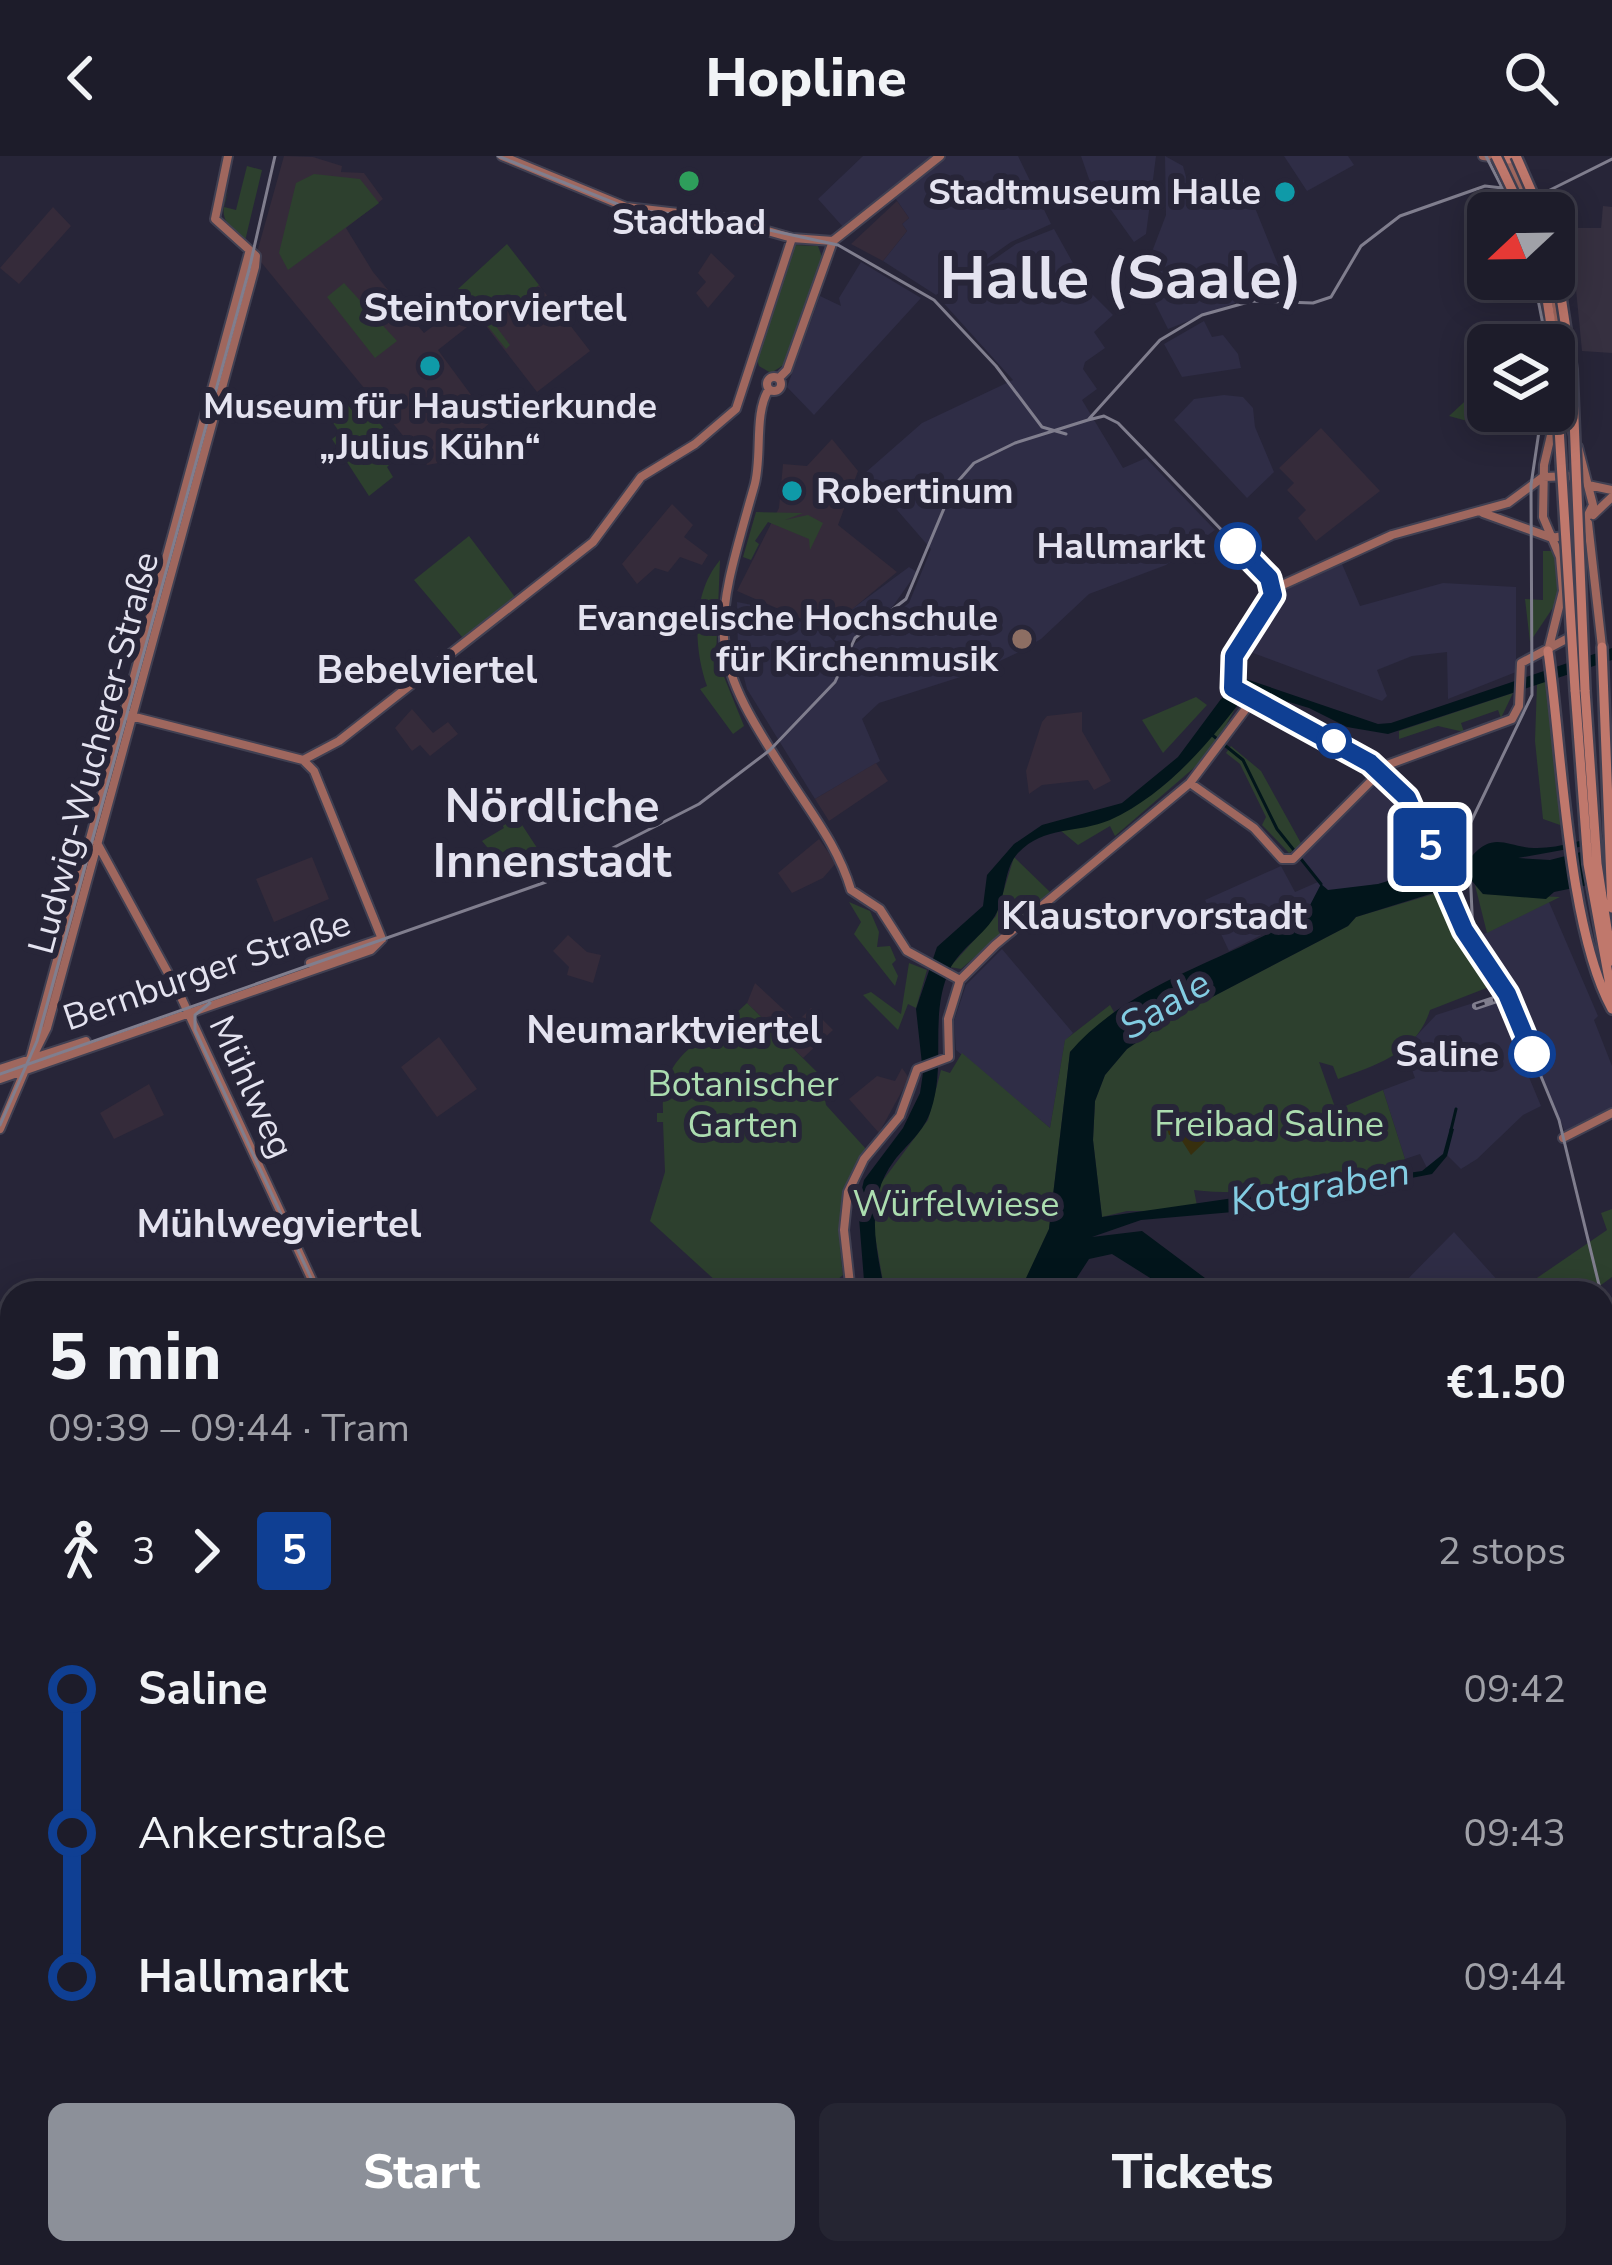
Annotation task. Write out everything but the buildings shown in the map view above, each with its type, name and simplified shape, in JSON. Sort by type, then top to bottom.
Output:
[{"type":"main road","points":[[1507,157],[1520,192]]},
{"type":"main road","points":[[1507,157],[1528,192]]},
{"type":"main road","points":[[1564,300],[1570,334],[1580,690]]},
{"type":"main road","points":[[1561,432],[1588,810],[1612,996]]},
{"type":"main road","points":[[1602,647],[1607,808],[1600,904],[1612,1009]]},
{"type":"main road","points":[[1549,656],[1568,813],[1600,904],[1612,961]]},
{"type":"street","name":"Ludwig-Wucherer-Straße","points":[[30,1063],[44,1037],[253,255],[215,219],[228,156]]},
{"type":"street","points":[[502,156],[626,207],[722,218],[792,238],[832,241]]},
{"type":"street","points":[[940,156],[832,241],[787,370],[772,382],[761,406],[761,463],[728,576],[722,632],[740,703],[844,861],[851,890],[880,909],[907,951],[957,978]]},
{"type":"street","points":[[1483,156],[1507,157]]},
{"type":"street","points":[[128,715],[303,760],[317,757],[593,542],[641,477],[694,444],[740,405],[792,238]]},
{"type":"street","points":[[753,362],[772,382]]},
{"type":"street","points":[[1549,656],[1563,591],[1561,557],[1544,522],[1551,432]]},
{"type":"street","points":[[1572,432],[1588,485],[1602,647]]},
{"type":"street","points":[[850,1281],[844,1230],[848,1192],[859,1166],[900,1116],[920,1066],[941,1062],[950,1054],[948,1019],[957,978],[1190,783],[1224,745],[1248,701],[1232,688],[1227,675],[1234,653],[1278,586],[1392,535],[1516,500],[1548,477],[1569,474],[1612,494],[1573,536],[1552,538],[1475,513]]},
{"type":"street","points":[[1190,783],[1254,828],[1282,859],[1297,856],[1378,770],[1504,724],[1516,714],[1520,702],[1523,661],[1549,656],[1574,633],[1573,536]]},
{"type":"street","name":"Ludwig-Wucherer-Straße","points":[[30,1063],[128,715]]},
{"type":"street","points":[[314,771],[317,757]]},
{"type":"street","points":[[303,760],[314,771]]},
{"type":"street","name":"Bernburger Straße","points":[[30,1063],[371,950],[382,939],[314,771]]},
{"type":"street","name":"Mühlweg","points":[[92,831],[133,902],[312,1281]]},
{"type":"street","name":"Bernburger Straße","points":[[30,1063],[185,1010]]},
{"type":"street","points":[[44,1037],[51,1048],[61,1051]]},
{"type":"street","points":[[0,1069],[30,1063]]},
{"type":"street","points":[[0,1079],[30,1063]]},
{"type":"street","points":[[0,1129],[30,1063]]},
{"type":"street","points":[[1563,1138],[1612,1113]]},
{"type":"shaded area","points":[[284,156],[313,157],[342,166],[341,172],[364,173],[383,199],[346,228],[373,272],[424,333],[458,307],[471,324],[438,350],[491,422],[444,462],[427,465],[256,256]]},
{"type":"shaded area","points":[[863,156],[934,156],[844,228],[818,199]]},
{"type":"shaded area","points":[[943,156],[1018,156],[1051,224],[1011,242],[936,295],[883,261],[907,231],[902,224],[909,218],[893,195]]},
{"type":"shaded area","points":[[1081,156],[1156,156],[1146,234],[1134,242],[1089,179]]},
{"type":"shaded area","points":[[1165,156],[1183,166],[1186,177],[1201,175],[1210,196],[1243,178],[1293,302],[1237,302],[1168,329],[1152,297],[1162,291],[1150,257],[1166,215]]},
{"type":"shaded area","points":[[1284,156],[1348,156],[1354,165],[1307,191]]},
{"type":"shaded area","points":[[897,201],[909,218],[902,224],[907,231],[883,261],[851,244]]},
{"type":"shaded area","points":[[1603,206],[1612,207],[1612,353],[1582,351],[1575,279],[1575,228],[1601,228]]},
{"type":"shaded area","points":[[53,207],[71,226],[19,284],[0,268]]},
{"type":"shaded area","points":[[1054,229],[1088,290],[1113,315],[1094,332],[1105,348],[1085,362],[1083,369],[1097,389],[1082,400],[1123,468],[1146,458],[1215,530],[1166,565],[1089,594],[1041,639],[1019,652],[976,672],[879,703],[862,719],[880,761],[815,799],[747,689],[738,655],[737,602],[778,610],[830,637],[844,652],[909,603],[931,549],[865,473],[922,423],[1013,380],[939,298],[1016,244]]},
{"type":"shaded area","points":[[711,253],[735,276],[708,308],[696,293],[706,282],[698,273]]},
{"type":"shaded area","points":[[861,262],[921,298],[814,415],[787,387],[820,296],[841,306],[839,298]]},
{"type":"shaded area","points":[[539,285],[590,351],[537,392],[486,326]]},
{"type":"shaded area","points":[[1204,321],[1212,337],[1223,335],[1238,354],[1241,368],[1182,377],[1164,344]]},
{"type":"shaded area","points":[[1243,397],[1253,408],[1255,427],[1274,472],[1247,498],[1174,420],[1194,399]]},
{"type":"shaded area","points":[[1321,428],[1380,491],[1316,541],[1298,518],[1306,510],[1287,490],[1294,483],[1279,468]]},
{"type":"shaded area","points":[[832,439],[858,471],[838,525],[897,572],[827,630],[737,591],[779,508],[783,464],[807,466]]},
{"type":"shaded area","points":[[672,504],[693,525],[684,537],[708,555],[702,565],[680,557],[668,572],[655,568],[637,584],[622,564]]},
{"type":"shaded area","points":[[1339,557],[1360,606],[1443,583],[1516,587],[1516,672],[1448,699],[1447,652],[1412,656],[1377,670],[1387,696],[1382,701],[1237,647],[1276,588]]},
{"type":"shaded area","points":[[909,567],[917,572],[893,606],[845,646],[834,640],[852,609]]},
{"type":"shaded area","points":[[412,709],[433,733],[448,722],[458,734],[430,756],[420,745],[412,751],[395,728]]},
{"type":"shaded area","points":[[1082,712],[1082,731],[1111,781],[1094,790],[1088,780],[1042,785],[1029,794],[1026,771],[1042,722],[1047,716]]},
{"type":"shaded area","points":[[876,763],[888,781],[829,821],[815,799]]},
{"type":"shaded area","points":[[1377,784],[1406,814],[1427,867],[1379,884],[1329,891],[1321,885],[1306,913],[1229,951],[1205,900],[1281,866],[1295,892],[1318,882],[1299,858]]},
{"type":"shaded area","points":[[819,839],[836,863],[823,878],[792,893],[778,873]]},
{"type":"shaded area","points":[[312,857],[329,899],[274,922],[256,879]]},
{"type":"shaded area","points":[[1549,902],[1598,1016],[1594,1020],[1612,1066],[1612,1111],[1566,1134],[1482,935]]},
{"type":"shaded area","points":[[568,935],[587,952],[601,955],[593,983],[567,975],[569,967],[553,951]]},
{"type":"shaded area","points":[[1002,949],[1073,1033],[1065,1041],[1050,1128],[956,1050],[954,1021],[966,985]]},
{"type":"shaded area","points":[[755,983],[797,1022],[811,1008],[833,1030],[803,1058],[747,1003]]},
{"type":"shaded area","points":[[1495,996],[1541,1106],[1523,1115],[1461,1169],[1445,1153],[1429,1172],[1420,1154],[1405,1159],[1383,1090],[1415,1078],[1404,1049],[1436,1015]]},
{"type":"shaded area","points":[[439,1037],[477,1089],[437,1117],[401,1067]]},
{"type":"shaded area","points":[[902,1068],[909,1078],[879,1133],[849,1099],[877,1076],[895,1081]]},
{"type":"shaded area","points":[[149,1084],[164,1115],[114,1139],[100,1113]]},
{"type":"shaded area","points":[[1454,1232],[1498,1281],[1406,1281]]},
{"type":"green space","points":[[247,166],[262,170],[245,241],[224,214],[224,207],[236,210]]},
{"type":"green space","points":[[314,174],[360,179],[379,203],[288,270],[279,253],[296,183]]},
{"type":"green space","points":[[507,244],[539,285],[492,321],[510,345],[506,349],[458,289]]},
{"type":"green space","points":[[793,245],[818,246],[822,257],[785,364],[771,373],[759,366],[756,356]]},
{"type":"green space","points":[[344,283],[397,341],[375,358],[327,297]]},
{"type":"green space","points":[[1467,399],[1467,421],[1449,416]]},
{"type":"green space","points":[[347,404],[363,424],[374,416],[402,452],[387,467],[393,477],[369,496],[332,439],[340,433],[329,417]]},
{"type":"green space","points":[[756,512],[803,513],[785,520],[808,515],[823,523],[810,550],[809,539],[768,522],[755,541],[759,544],[751,560],[743,557]]},
{"type":"green space","points":[[469,536],[515,597],[463,638],[414,580]]},
{"type":"green space","points":[[1543,551],[1556,551],[1558,600],[1530,642],[1525,599],[1543,600]]},
{"type":"green space","points":[[720,560],[716,657],[744,726],[733,734],[700,689],[707,686],[699,654],[700,604]]},
{"type":"green space","points":[[1548,680],[1563,826],[1543,819],[1535,741],[1537,684]]},
{"type":"green space","points":[[1513,693],[1501,718],[1498,710],[1461,723],[1464,732],[1438,726],[1399,739],[1399,731]]},
{"type":"green space","points":[[1196,697],[1207,705],[1163,753],[1142,720]]},
{"type":"green space","points":[[1236,707],[1210,754],[1115,836],[1110,826],[1078,845],[1060,830],[1098,821],[1148,797],[1178,773]]},
{"type":"green space","points":[[1231,746],[1261,771],[1302,845],[1289,853],[1262,825],[1266,817],[1240,764],[1226,753]]},
{"type":"green space","points":[[509,805],[543,857],[512,877],[482,841],[504,828],[496,814]]},
{"type":"green space","points":[[1014,857],[1050,892],[961,969],[950,967],[996,916]]},
{"type":"green space","points":[[1475,885],[1483,894],[1560,897],[1487,933]]},
{"type":"green space","name":"Freibad Saline","points":[[1437,893],[1456,935],[1489,987],[1430,1010],[1415,1037],[1380,1062],[1338,1079],[1333,1066],[1319,1062],[1336,1110],[1383,1090],[1405,1159],[1301,1186],[1248,1192],[1194,1190],[1198,1211],[1127,1211],[1102,1217],[1093,1140],[1095,1101],[1105,1075],[1127,1049],[1172,1018],[1348,926],[1356,917]]},
{"type":"green space","points":[[849,902],[870,911],[879,932],[877,947],[890,946],[898,976],[895,986],[854,934],[861,922]]},
{"type":"green space","points":[[909,963],[927,970],[916,1008],[908,1004],[898,1030],[863,995],[871,992],[901,1014]]},
{"type":"green space","name":"Botanischer Garten","points":[[747,1003],[821,1076],[826,1105],[866,1149],[842,1210],[843,1275],[836,1281],[716,1281],[650,1221],[665,1172],[663,1122],[657,1122],[657,1113],[663,1113],[670,1074],[689,1049]]},
{"type":"green space","name":"Würfelwiese","points":[[1110,1005],[1114,1012],[1070,1052],[1049,1229],[1025,1281],[883,1281],[874,1230],[881,1183],[928,1120],[941,1070],[950,1073],[962,1053],[1050,1128],[1065,1040]]},
{"type":"green space","points":[[1612,1209],[1612,1277],[1606,1281],[1533,1281],[1607,1230],[1601,1213]]},
{"type":"sand","points":[[1163,1115],[1176,1115],[1193,1129],[1209,1123],[1213,1134],[1191,1155],[1177,1133],[1169,1135]]},
{"type":"water","points":[[1612,648],[1612,660],[1388,734],[1347,727],[1309,708],[1249,690],[1204,746],[1151,796],[1110,820],[1028,844],[1010,866],[997,912],[947,976],[939,1010],[931,1110],[885,1176],[875,1225],[883,1281],[864,1281],[858,1205],[864,1180],[903,1128],[920,1093],[923,1073],[916,1009],[937,947],[983,906],[987,875],[1014,844],[1042,825],[1122,803],[1178,757],[1221,699],[1246,679],[1378,724]]},
{"type":"water","name":"Saale","points":[[1612,833],[1612,841],[1518,858],[1550,860],[1612,844],[1612,880],[1554,892],[1546,899],[1483,894],[1472,881],[1356,917],[1348,926],[1172,1018],[1127,1049],[1105,1075],[1095,1101],[1093,1140],[1102,1217],[1422,1171],[1443,1154],[1450,1128],[1454,1129],[1447,1156],[1432,1174],[1233,1212],[1141,1220],[1092,1237],[1142,1231],[1209,1281],[1155,1281],[1112,1254],[1089,1259],[1075,1281],[1025,1281],[1049,1229],[1070,1052],[1094,1028],[1151,990],[1306,913],[1321,884],[1328,890],[1378,884],[1472,856],[1494,842],[1543,848]]},
{"type":"waterway","points":[[1211,734],[1243,760],[1277,829],[1321,884]]},
{"type":"waterway","name":"Kotgraben","points":[[1451,1130],[1456,1109]]},
{"type":"tram line","points":[[0,1125],[37,1041],[249,270],[275,156]]},
{"type":"tram line","points":[[498,156],[632,210],[709,217],[838,245],[934,300],[996,366],[1042,427],[1066,434]]},
{"type":"tram line","points":[[1486,156],[1504,192]]},
{"type":"tram line","points":[[0,1074],[546,882],[699,804],[770,750],[835,682],[855,638],[906,599],[953,487],[974,463],[1015,443],[1088,420],[1160,340],[1202,315],[1252,301],[1313,303],[1331,297],[1361,246],[1400,216],[1485,186],[1544,193],[1612,159]]},
{"type":"tram line","points":[[1538,300],[1543,324]]},
{"type":"tram line","points":[[1088,420],[1104,416],[1118,423],[1269,579],[1270,603],[1231,663],[1236,692],[1370,763],[1407,798],[1464,930],[1507,994],[1559,1120],[1598,1281]]},
{"type":"tram line","points":[[1473,933],[1468,828],[1532,695],[1531,485],[1539,432]]},
{"type":"tram line","name":"5","points":[[1238,546],[1269,578],[1273,595],[1234,656],[1229,675],[1233,688],[1370,763],[1407,798],[1464,930],[1507,994],[1532,1054]]},
{"type":"tram line","points":[[210,1003],[195,1015],[195,1030],[312,1281]]},
{"type":"railway","points":[[1476,1006],[1494,1000]]},
{"type":"place","name":"Stadtbad","points":[[689,181]]},
{"type":"place","name":"Stadtmuseum Halle","points":[[1285,192]]},
{"type":"place","name":"Museum für Haustierkunde „Julius Kühn“","points":[[430,366]]},
{"type":"place","name":"Robertinum","points":[[792,491]]},
{"type":"place","name":"Hallmarkt","points":[[1238,546]]},
{"type":"place","name":"Evangelische Hochschule für Kirchenmusik","points":[[1022,639]]},
{"type":"place","name":"Saline","points":[[1532,1054]]},
{"type":"district","name":"Halle (Saale)","points":[[1121,278]]},
{"type":"district","name":"Steintorviertel","points":[[495,308]]},
{"type":"district","name":"Bebelviertel","points":[[427,670]]},
{"type":"district","name":"Nördliche Innenstadt","points":[[552,834]]},
{"type":"district","name":"Klaustorvorstadt","points":[[1154,916]]},
{"type":"district","name":"Neumarktviertel","points":[[674,1030]]},
{"type":"district","name":"Mühlwegviertel","points":[[279,1224]]}]
